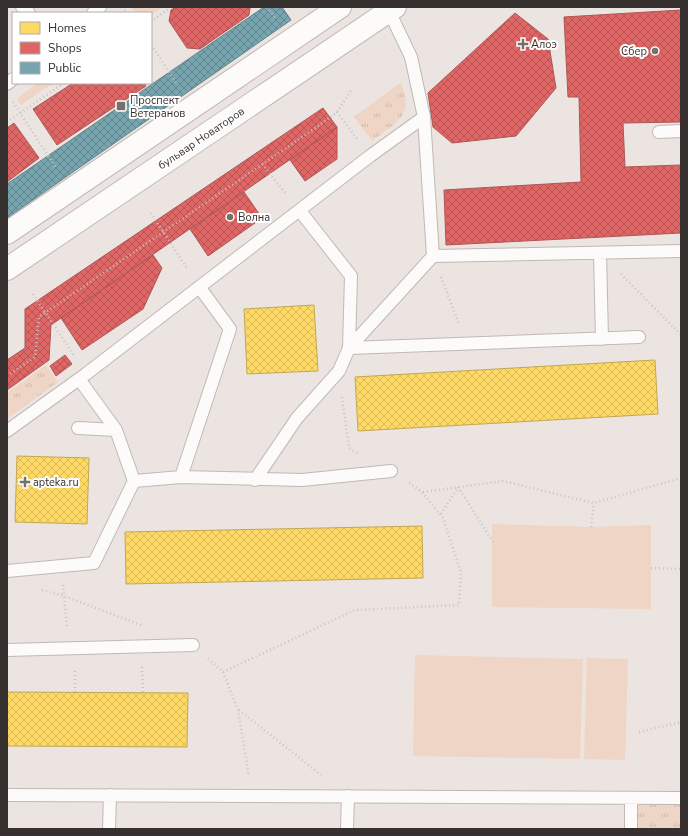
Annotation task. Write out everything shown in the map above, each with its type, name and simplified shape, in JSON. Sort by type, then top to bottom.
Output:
[{"type":"street","points":[[7,233],[340,7]]},
{"type":"street","name":"бульвар Новаторов","points":[[7,269],[392,9]]},
{"type":"lane","points":[[255,480],[297,418],[339,371],[349,348],[433,256],[424,117],[411,57],[392,9]]},
{"type":"lane","points":[[7,431],[200,288],[370,156],[424,117]]},
{"type":"lane","points":[[659,132],[681,131]]},
{"type":"lane","points":[[300,211],[351,276],[349,348]]},
{"type":"lane","points":[[433,256],[681,251]]},
{"type":"lane","points":[[600,253],[602,339]]},
{"type":"lane","points":[[181,477],[230,329],[200,288]]},
{"type":"lane","points":[[349,348],[639,337]]},
{"type":"lane","points":[[7,571],[94,563],[134,481],[116,430],[83,376]]},
{"type":"lane","points":[[78,428],[116,430]]},
{"type":"lane","points":[[134,481],[181,477],[302,480],[391,471]]},
{"type":"lane","points":[[7,650],[193,645]]},
{"type":"lane","points":[[7,795],[681,798]]},
{"type":"lane","points":[[109,829],[110,795]]},
{"type":"lane","points":[[347,829],[348,796]]},
{"type":"lane","points":[[631,798],[631,829]]},
{"type":"path","points":[[152,21],[171,7]]},
{"type":"path","points":[[267,7],[274,18]]},
{"type":"path","points":[[152,46],[178,85]]},
{"type":"path","points":[[7,122],[63,84]]},
{"type":"path","points":[[7,376],[36,357],[39,317],[45,312],[337,112],[352,89]]},
{"type":"path","points":[[11,100],[57,168]]},
{"type":"path","points":[[337,112],[370,156]]},
{"type":"path","points":[[262,164],[300,211]]},
{"type":"path","points":[[150,213],[200,288]]},
{"type":"path","points":[[600,253],[681,335]]},
{"type":"path","points":[[433,256],[466,344]]},
{"type":"path","points":[[33,294],[83,376]]},
{"type":"path","points":[[422,492],[503,481],[594,502],[681,478]]},
{"type":"path","points":[[441,514],[458,487]]},
{"type":"path","points":[[458,487],[492,542]]},
{"type":"path","points":[[591,527],[594,502]]},
{"type":"path","points":[[651,568],[681,569]]},
{"type":"path","points":[[63,583],[68,630]]},
{"type":"path","points":[[223,672],[355,610],[459,605]]},
{"type":"path","points":[[142,646],[143,692]]},
{"type":"path","points":[[252,796],[238,710],[348,796]]},
{"type":"path","points":[[639,732],[681,722]]},
{"type":"green space","points":[[131,7],[163,7],[152,14],[152,12],[135,12]]},
{"type":"green space","points":[[401,82],[406,103],[404,111],[396,123],[372,141],[354,117]]},
{"type":"green space","points":[[36,84],[52,84],[21,105],[17,99]]},
{"type":"green space","points":[[46,365],[58,382],[7,419],[7,393]]},
{"type":"green space","points":[[492,524],[591,527],[651,525],[651,609],[492,607]]},
{"type":"green space","points":[[415,655],[583,659],[580,759],[413,756]]},
{"type":"green space","points":[[587,658],[628,659],[625,760],[584,759]]},
{"type":"green space","points":[[631,798],[681,798],[681,829],[631,829]]},
{"type":"building: Homes","points":[[314,305],[318,371],[247,374],[244,309]]},
{"type":"building: Homes","points":[[655,360],[658,414],[358,431],[355,377]]},
{"type":"building: Homes","points":[[17,456],[89,458],[87,524],[15,522]]},
{"type":"building: Homes","points":[[422,526],[423,578],[126,584],[125,532]]},
{"type":"building: Homes","points":[[7,692],[188,693],[187,747],[7,746]]},
{"type":"building: Shops","points":[[176,7],[250,8],[249,15],[200,49],[187,48],[169,21],[171,10]]},
{"type":"building: Shops","points":[[681,10],[681,122],[623,123],[625,167],[681,165],[681,233],[446,245],[444,190],[581,182],[579,97],[568,97],[564,17]]},
{"type":"building: Shops","points":[[515,13],[548,39],[556,88],[516,136],[452,143],[433,127],[428,93]]},
{"type":"building: Shops","points":[[71,84],[145,84],[146,86],[57,145],[33,109]]},
{"type":"building: Shops","points":[[323,108],[337,127],[51,325],[49,360],[7,390],[7,360],[25,348],[25,309]]},
{"type":"building: Shops","points":[[14,123],[39,158],[7,182],[7,128]]},
{"type":"building: Shops","points":[[337,127],[337,159],[305,181],[290,160]]},
{"type":"building: Shops","points":[[244,192],[262,218],[208,256],[190,229]]},
{"type":"building: Shops","points":[[153,255],[162,268],[143,309],[82,350],[61,318]]},
{"type":"building: Shops","points":[[65,355],[72,364],[56,376],[50,366]]},
{"type":"building: Public","points":[[264,7],[282,7],[291,20],[7,218],[7,184]]},
{"type":"place","name":"Алоэ","points":[[523,44]]},
{"type":"place","name":"Сбер","points":[[655,51]]},
{"type":"place","name":"Проспект Ветеранов","points":[[121,106]]},
{"type":"place","name":"Волна","points":[[230,217]]},
{"type":"place","name":"apteka.ru","points":[[25,482]]}]
